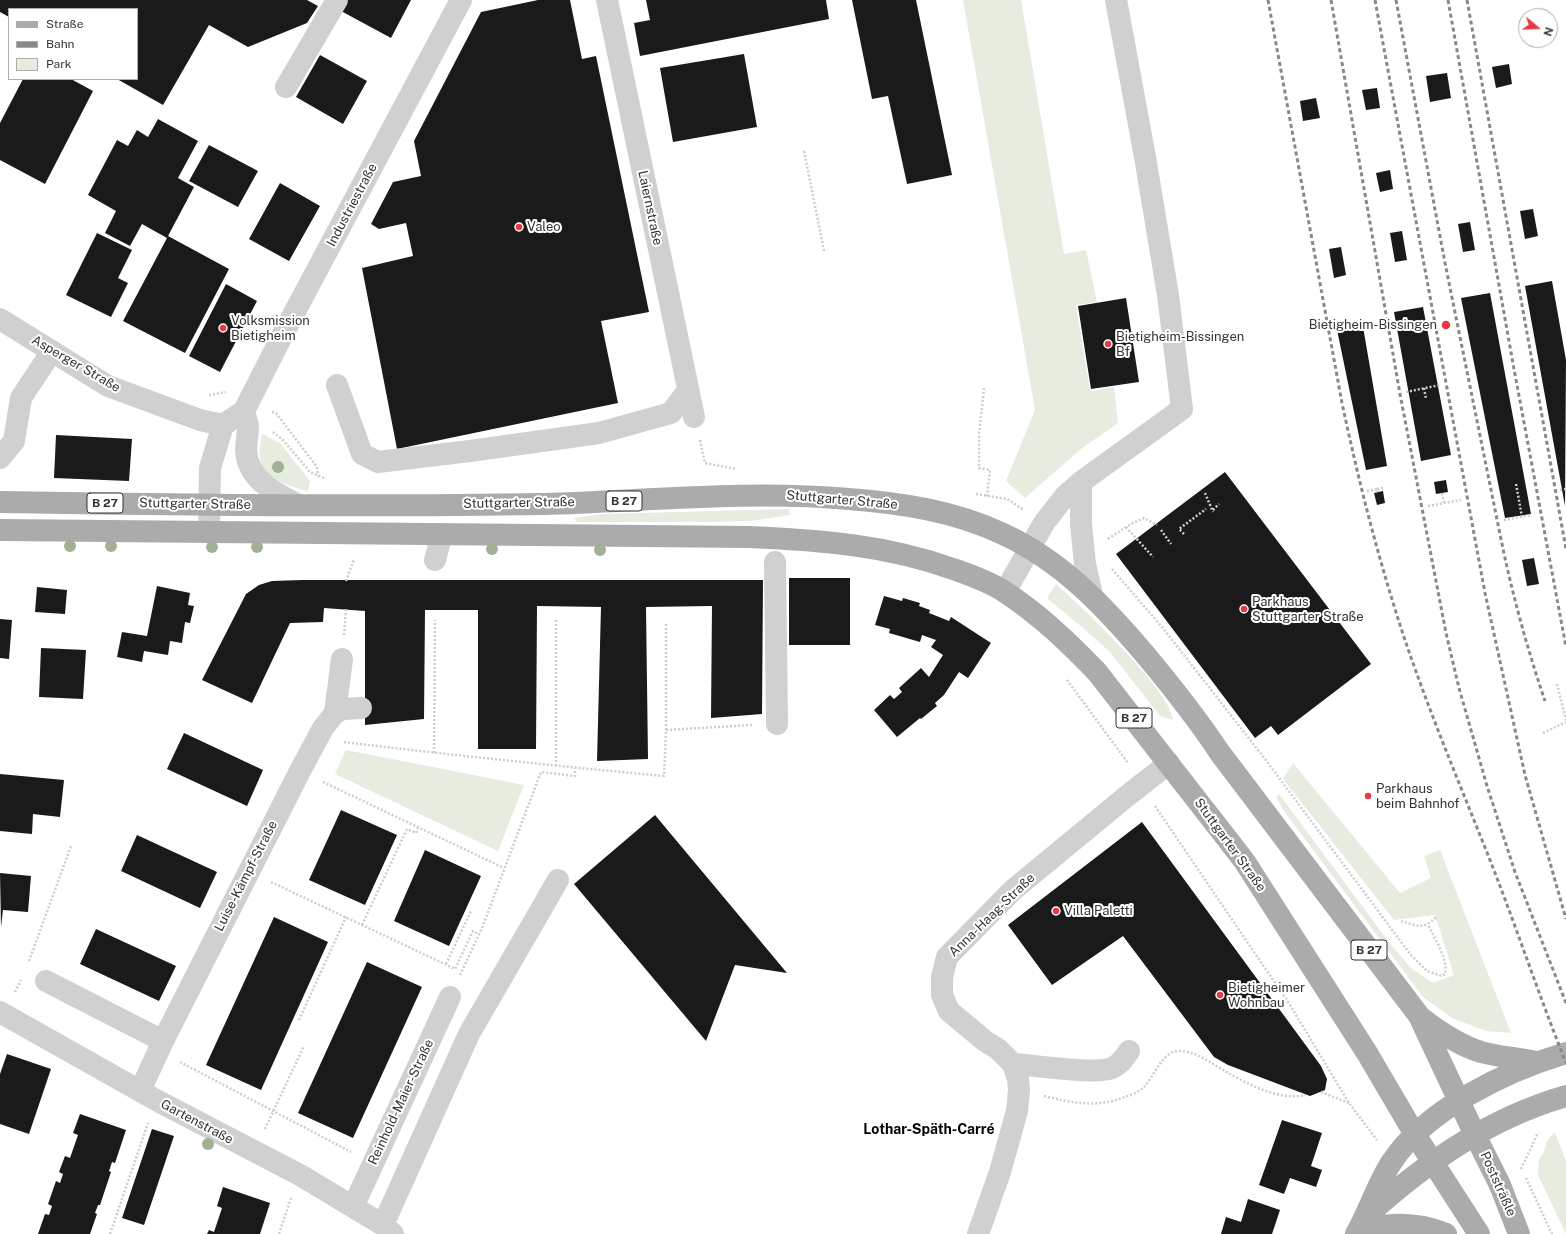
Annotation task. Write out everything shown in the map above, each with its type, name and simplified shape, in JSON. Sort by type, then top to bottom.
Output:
[{"type":"main road","name":"Stuttgarter Straße","points":[[2,498],[298,505],[544,504],[734,495],[806,495],[878,501],[938,511],[968,520],[1002,533],[1029,548],[1059,567],[1092,595],[1167,681],[1235,774],[1420,1017],[1440,1033],[1481,1052],[1536,1062]]},
{"type":"main road","name":"Stuttgarter Straße","points":[[0,530],[749,537],[802,539],[873,547],[926,559],[969,575],[1005,592],[1055,630],[1097,672],[1169,763],[1245,862],[1367,1053],[1414,1133],[1433,1162]]},
{"type":"main road","name":"B 27","points":[[1420,1017],[1475,1135]]},
{"type":"main road","name":"Stuttgarter Straße","points":[[1414,1133],[1458,1100],[1536,1062],[1566,1053]]},
{"type":"main road","points":[[1362,1229],[1407,1180],[1433,1162],[1475,1135],[1527,1109],[1566,1096]]},
{"type":"main road","points":[[1362,1229],[1391,1163],[1414,1133]]},
{"type":"main road","name":"Poststräßle","points":[[1475,1135],[1506,1198],[1519,1234]]},
{"type":"main road","points":[[1433,1162],[1479,1234]]},
{"type":"main road","points":[[1362,1229],[1404,1225],[1422,1226],[1446,1234]]},
{"type":"street","points":[[286,88],[336,0]]},
{"type":"street","name":"Industriestraße","points":[[298,505],[271,490],[255,476],[246,452],[246,418],[284,332],[461,0]]},
{"type":"street","name":"Laiernstraße","points":[[607,0],[694,417]]},
{"type":"street","points":[[1005,592],[1029,548],[1053,511],[1065,496],[1081,482],[1182,408],[1168,294],[1144,150],[1116,0]]},
{"type":"street","name":"Asperger Straße","points":[[0,319],[108,386],[193,418],[224,425]]},
{"type":"street","points":[[0,458],[14,441],[21,398],[52,351]]},
{"type":"street","points":[[337,385],[362,454],[378,462],[600,433],[671,413],[688,390]]},
{"type":"street","name":"Industriestraße","points":[[224,425],[246,418]]},
{"type":"street","points":[[209,532],[210,468],[224,425]]},
{"type":"street","name":"Stuttgarter Straße","points":[[1081,482],[1081,524],[1085,564],[1092,595]]},
{"type":"street","points":[[435,560],[442,534]]},
{"type":"street","points":[[767,724],[775,562]]},
{"type":"street","name":"Luise-Kämpf-Straße","points":[[148,1095],[161,1046],[300,770],[334,713],[342,659]]},
{"type":"street","points":[[334,713],[343,709],[360,708]]},
{"type":"street","name":"Anna-Haag-Straße","points":[[978,1234],[1000,1172],[1017,1111],[1019,1090],[1018,1079],[1013,1064],[998,1049],[949,1011],[942,995],[942,977],[947,957],[1014,890],[1169,763]]},
{"type":"street","points":[[388,1230],[469,1034],[558,880]]},
{"type":"street","points":[[46,981],[161,1046]]},
{"type":"street","name":"Reinhold-Maier-Straße","points":[[353,1207],[450,997]]},
{"type":"street","name":"Gartenstraße","points":[[3,1013],[148,1095],[300,1175],[388,1230]]},
{"type":"street","points":[[1013,1064],[1085,1070],[1111,1069],[1121,1064],[1129,1051]]},
{"type":"path","points":[[804,152],[824,251]]},
{"type":"path","points":[[1406,392],[1440,385]]},
{"type":"path","points":[[984,388],[979,434],[979,468],[990,470],[987,497]]},
{"type":"path","points":[[1424,388],[1426,399]]},
{"type":"path","points":[[694,417],[705,463],[740,470]]},
{"type":"path","points":[[246,418],[272,431],[288,445],[310,472],[318,476]]},
{"type":"path","points":[[1516,484],[1522,517]]},
{"type":"path","points":[[1367,491],[1378,491],[1382,488]]},
{"type":"path","points":[[1560,490],[1566,489]]},
{"type":"path","points":[[1205,493],[1213,512],[1213,509],[1219,504]]},
{"type":"path","points":[[1442,493],[1444,503]]},
{"type":"path","points":[[1428,506],[1461,500]]},
{"type":"path","points":[[1184,534],[1179,529],[1206,509]]},
{"type":"path","points":[[1504,520],[1532,515]]},
{"type":"path","points":[[1107,540],[1126,527],[1144,518],[1157,525]]},
{"type":"path","points":[[1126,527],[1153,557]]},
{"type":"path","points":[[1161,530],[1171,544]]},
{"type":"path","points":[[346,581],[354,560]]},
{"type":"path","points":[[434,754],[435,620]]},
{"type":"path","points":[[556,620],[556,766]]},
{"type":"path","points":[[318,739],[434,754],[664,776],[666,730],[666,624]]},
{"type":"path","points":[[1064,676],[1126,760],[1141,785],[1290,1005],[1349,1103],[1380,1144]]},
{"type":"path","points":[[1542,734],[1566,721],[1557,684]]},
{"type":"path","points":[[666,730],[767,724]]},
{"type":"path","points":[[450,997],[479,934],[541,772],[575,776],[575,768]]},
{"type":"path","points":[[300,770],[504,868]]},
{"type":"path","points":[[362,924],[407,829],[416,833],[418,828]]},
{"type":"path","points":[[28,965],[71,846]]},
{"type":"path","points":[[248,871],[455,969],[472,930],[479,934]]},
{"type":"path","points":[[446,964],[471,911]]},
{"type":"path","points":[[299,1020],[346,917]]},
{"type":"path","points":[[1401,921],[1412,925],[1428,925],[1436,917]]},
{"type":"path","points":[[1406,949],[1427,971],[1442,976],[1446,974],[1447,969],[1440,948],[1428,925]]},
{"type":"path","points":[[3,1013],[21,979]]},
{"type":"path","points":[[161,1046],[273,1112],[373,1164]]},
{"type":"path","points":[[255,1152],[304,1046]]},
{"type":"path","points":[[1019,1090],[1077,1103],[1106,1103],[1132,1095],[1144,1088],[1165,1058],[1177,1051],[1188,1052],[1200,1056],[1224,1071],[1263,1090],[1278,1095],[1296,1097],[1306,1095]]},
{"type":"path","points":[[1321,1092],[1349,1103]]},
{"type":"path","points":[[110,1234],[148,1095]]},
{"type":"path","points":[[1542,1132],[1537,1135],[1522,1168],[1552,1234]]},
{"type":"path","points":[[279,1234],[300,1175]]},
{"type":"green space","points":[[963,0],[1021,0],[1064,254],[1086,250],[1097,302],[1076,305],[1090,391],[1114,387],[1118,423],[1081,449],[1025,498],[1006,481],[1035,410]]},
{"type":"green space","points":[[262,434],[280,443],[310,481],[308,491],[279,481],[267,472],[260,459]]},
{"type":"green space","points":[[789,509],[790,515],[750,521],[580,522],[576,521],[574,518],[602,514]]},
{"type":"green space","points":[[1056,584],[1123,649],[1142,670],[1169,707],[1173,720],[1160,716],[1110,652],[1047,598]]},
{"type":"green space","points":[[346,750],[524,785],[498,851],[335,774]]},
{"type":"green space","points":[[1293,763],[1400,893],[1431,878],[1424,856],[1440,850],[1511,1033],[1486,1031],[1452,1018],[1423,997],[1284,811],[1276,797],[1279,794],[1391,945],[1412,969],[1433,983],[1454,975],[1435,915],[1394,920],[1283,779]]},
{"type":"green space","points":[[1555,1133],[1566,1161],[1566,1234],[1538,1175],[1539,1159],[1542,1156],[1549,1138]]},
{"type":"building","points":[[0,0],[307,0],[318,6],[307,23],[248,47],[209,25],[163,105],[119,80],[138,80],[138,8],[8,8],[8,16],[0,12]]},
{"type":"building","points":[[347,0],[411,0],[391,38],[341,11]]},
{"type":"building","name":"Valeo","points":[[538,0],[570,0],[582,59],[596,56],[649,312],[601,321],[618,403],[397,449],[362,268],[413,256],[406,223],[379,229],[371,224],[393,182],[421,176],[414,141],[481,12]]},
{"type":"building","points":[[646,0],[826,0],[829,19],[640,56],[634,23],[650,20]]},
{"type":"building","points":[[852,0],[916,0],[952,175],[907,184],[888,96],[872,99]]},
{"type":"building","points":[[744,54],[757,127],[673,142],[660,68]]},
{"type":"building","points":[[320,55],[367,81],[343,124],[296,97]]},
{"type":"building","points":[[1509,64],[1512,84],[1496,88],[1492,67]]},
{"type":"building","points":[[1447,73],[1451,98],[1430,102],[1426,76]]},
{"type":"building","points":[[22,80],[73,80],[93,91],[45,184],[0,160],[0,123]]},
{"type":"building","points":[[1377,88],[1380,108],[1366,110],[1362,90]]},
{"type":"building","points":[[1316,98],[1320,118],[1303,121],[1300,101]]},
{"type":"building","points":[[158,119],[198,141],[178,178],[194,187],[168,236],[229,269],[185,353],[123,321],[167,238],[142,224],[130,246],[105,233],[116,211],[88,195],[117,140],[128,146],[137,130],[148,137]]},
{"type":"building","points":[[209,145],[258,171],[238,207],[189,181]]},
{"type":"building","points":[[1390,170],[1393,189],[1380,192],[1376,173]]},
{"type":"building","points":[[280,183],[320,206],[289,261],[249,239]]},
{"type":"building","points":[[1533,209],[1538,236],[1525,239],[1520,211]]},
{"type":"building","points":[[1470,222],[1475,250],[1463,252],[1458,224]]},
{"type":"building","points":[[1402,231],[1407,260],[1395,262],[1390,233]]},
{"type":"building","points":[[97,233],[132,250],[118,278],[128,283],[111,317],[66,295]]},
{"type":"building","points":[[1341,247],[1346,275],[1334,278],[1329,249]]},
{"type":"building","points":[[1552,281],[1566,360],[1565,506],[1525,286]]},
{"type":"building","name":"Volksmission Bietigheim","points":[[226,284],[257,301],[220,372],[189,356]]},
{"type":"building","points":[[1490,293],[1531,514],[1505,518],[1461,298]]},
{"type":"building","name":"Bietigheim-Bissingen Bf","points":[[1126,298],[1139,382],[1091,389],[1078,306]]},
{"type":"building","points":[[1423,307],[1451,455],[1421,461],[1394,312]]},
{"type":"building","points":[[1362,321],[1387,466],[1366,470],[1336,325]]},
{"type":"building","points":[[56,435],[132,439],[129,481],[54,478]]},
{"type":"building","name":"Parkhaus Stuttgarter Straße","points":[[1225,472],[1371,664],[1278,735],[1271,726],[1255,738],[1116,554]]},
{"type":"building","points":[[1446,480],[1448,492],[1436,494],[1434,482]]},
{"type":"building","points":[[1383,491],[1385,503],[1377,505],[1374,493]]},
{"type":"building","points":[[1534,558],[1539,584],[1527,586],[1522,560]]},
{"type":"building","points":[[789,578],[850,578],[850,645],[789,645]]},
{"type":"building","points":[[763,580],[762,714],[711,718],[712,606],[646,607],[648,759],[597,761],[601,607],[537,606],[536,749],[478,749],[478,610],[425,610],[424,719],[365,725],[365,611],[324,608],[323,622],[290,623],[252,703],[202,680],[246,594],[259,585],[272,581]]},
{"type":"building","points":[[157,586],[190,593],[188,605],[194,606],[190,623],[185,622],[182,643],[170,641],[168,655],[144,651],[142,662],[117,657],[122,632],[147,636]]},
{"type":"building","points":[[37,587],[67,590],[65,614],[35,612]]},
{"type":"building","points":[[884,596],[902,601],[903,598],[920,603],[919,606],[930,610],[929,613],[949,621],[951,617],[991,643],[968,678],[959,672],[944,695],[935,703],[937,706],[897,737],[874,710],[890,695],[894,699],[902,692],[899,688],[921,668],[929,677],[943,655],[931,647],[936,640],[922,635],[920,642],[889,633],[890,629],[875,625]]},
{"type":"building","points":[[0,619],[12,620],[9,659],[0,658]]},
{"type":"building","points":[[41,648],[86,650],[83,699],[39,697]]},
{"type":"building","points":[[184,733],[263,770],[247,806],[167,769]]},
{"type":"building","points":[[0,774],[64,780],[60,817],[33,814],[32,834],[0,831]]},
{"type":"building","points":[[341,810],[397,835],[365,905],[309,880]]},
{"type":"building","points":[[655,815],[787,973],[735,965],[706,1041],[574,884]]},
{"type":"building","points":[[1142,822],[1321,1066],[1327,1079],[1325,1090],[1310,1096],[1228,1065],[1214,1057],[1123,936],[1052,985],[1008,925]]},
{"type":"building","points":[[137,835],[217,872],[200,908],[121,871]]},
{"type":"building","points":[[425,850],[481,876],[449,946],[394,921]]},
{"type":"building","points":[[0,873],[31,876],[28,912],[3,910],[1,927]]},
{"type":"building","points":[[274,917],[328,942],[261,1090],[206,1065]]},
{"type":"building","points":[[96,929],[176,966],[159,1001],[80,964]]},
{"type":"building","points":[[367,962],[422,987],[353,1138],[298,1113]]},
{"type":"building","points":[[7,1054],[51,1069],[29,1134],[0,1124],[0,1074]]},
{"type":"building","points":[[80,1114],[126,1130],[115,1163],[112,1162],[109,1171],[111,1172],[100,1205],[98,1205],[95,1213],[97,1214],[90,1234],[38,1234],[45,1214],[49,1215],[52,1206],[48,1204],[56,1181],[60,1183],[63,1174],[59,1172],[65,1156],[70,1158],[78,1135],[73,1133]]},
{"type":"building","points":[[1282,1120],[1322,1133],[1311,1166],[1322,1170],[1316,1187],[1290,1178],[1284,1194],[1259,1185]]},
{"type":"building","points":[[152,1129],[174,1136],[144,1225],[122,1218]]},
{"type":"building","points":[[223,1187],[270,1203],[260,1234],[207,1234],[209,1230],[214,1232],[222,1208],[217,1206]]},
{"type":"building","points":[[1248,1199],[1280,1210],[1272,1234],[1221,1234],[1226,1217],[1241,1222]]},
{"type":"railway","points":[[1268,0],[1342,403],[1355,463],[1378,552],[1405,640],[1424,693],[1496,876],[1566,1063]]},
{"type":"railway","points":[[1331,0],[1400,394],[1446,633],[1459,688],[1487,786],[1515,872],[1566,1003]]},
{"type":"railway","points":[[1375,0],[1485,593],[1525,775],[1566,919]]},
{"type":"railway","points":[[1396,0],[1445,263],[1503,549],[1522,625],[1545,701]]},
{"type":"railway","points":[[1448,0],[1514,369],[1566,647]]},
{"type":"railway","points":[[1467,0],[1566,549]]},
{"type":"place","name":"Valeo","points":[[519,227]]},
{"type":"place","name":"Bietigheim-Bissingen","points":[[1446,325]]},
{"type":"place","name":"Volksmission Bietigheim","points":[[223,328]]},
{"type":"place","name":"Bietigheim-Bissingen Bf","points":[[1108,344]]},
{"type":"place","name":"Parkhaus Stuttgarter Straße","points":[[1244,609]]},
{"type":"place","name":"Parkhaus beim Bahnhof","points":[[1368,796]]},
{"type":"place","name":"Villa Paletti","points":[[1056,911]]},
{"type":"place","name":"Bietigheimer Wohnbau","points":[[1220,995]]},
{"type":"district","name":"Lothar-Späth-Carré","points":[[929,1130]]}]
